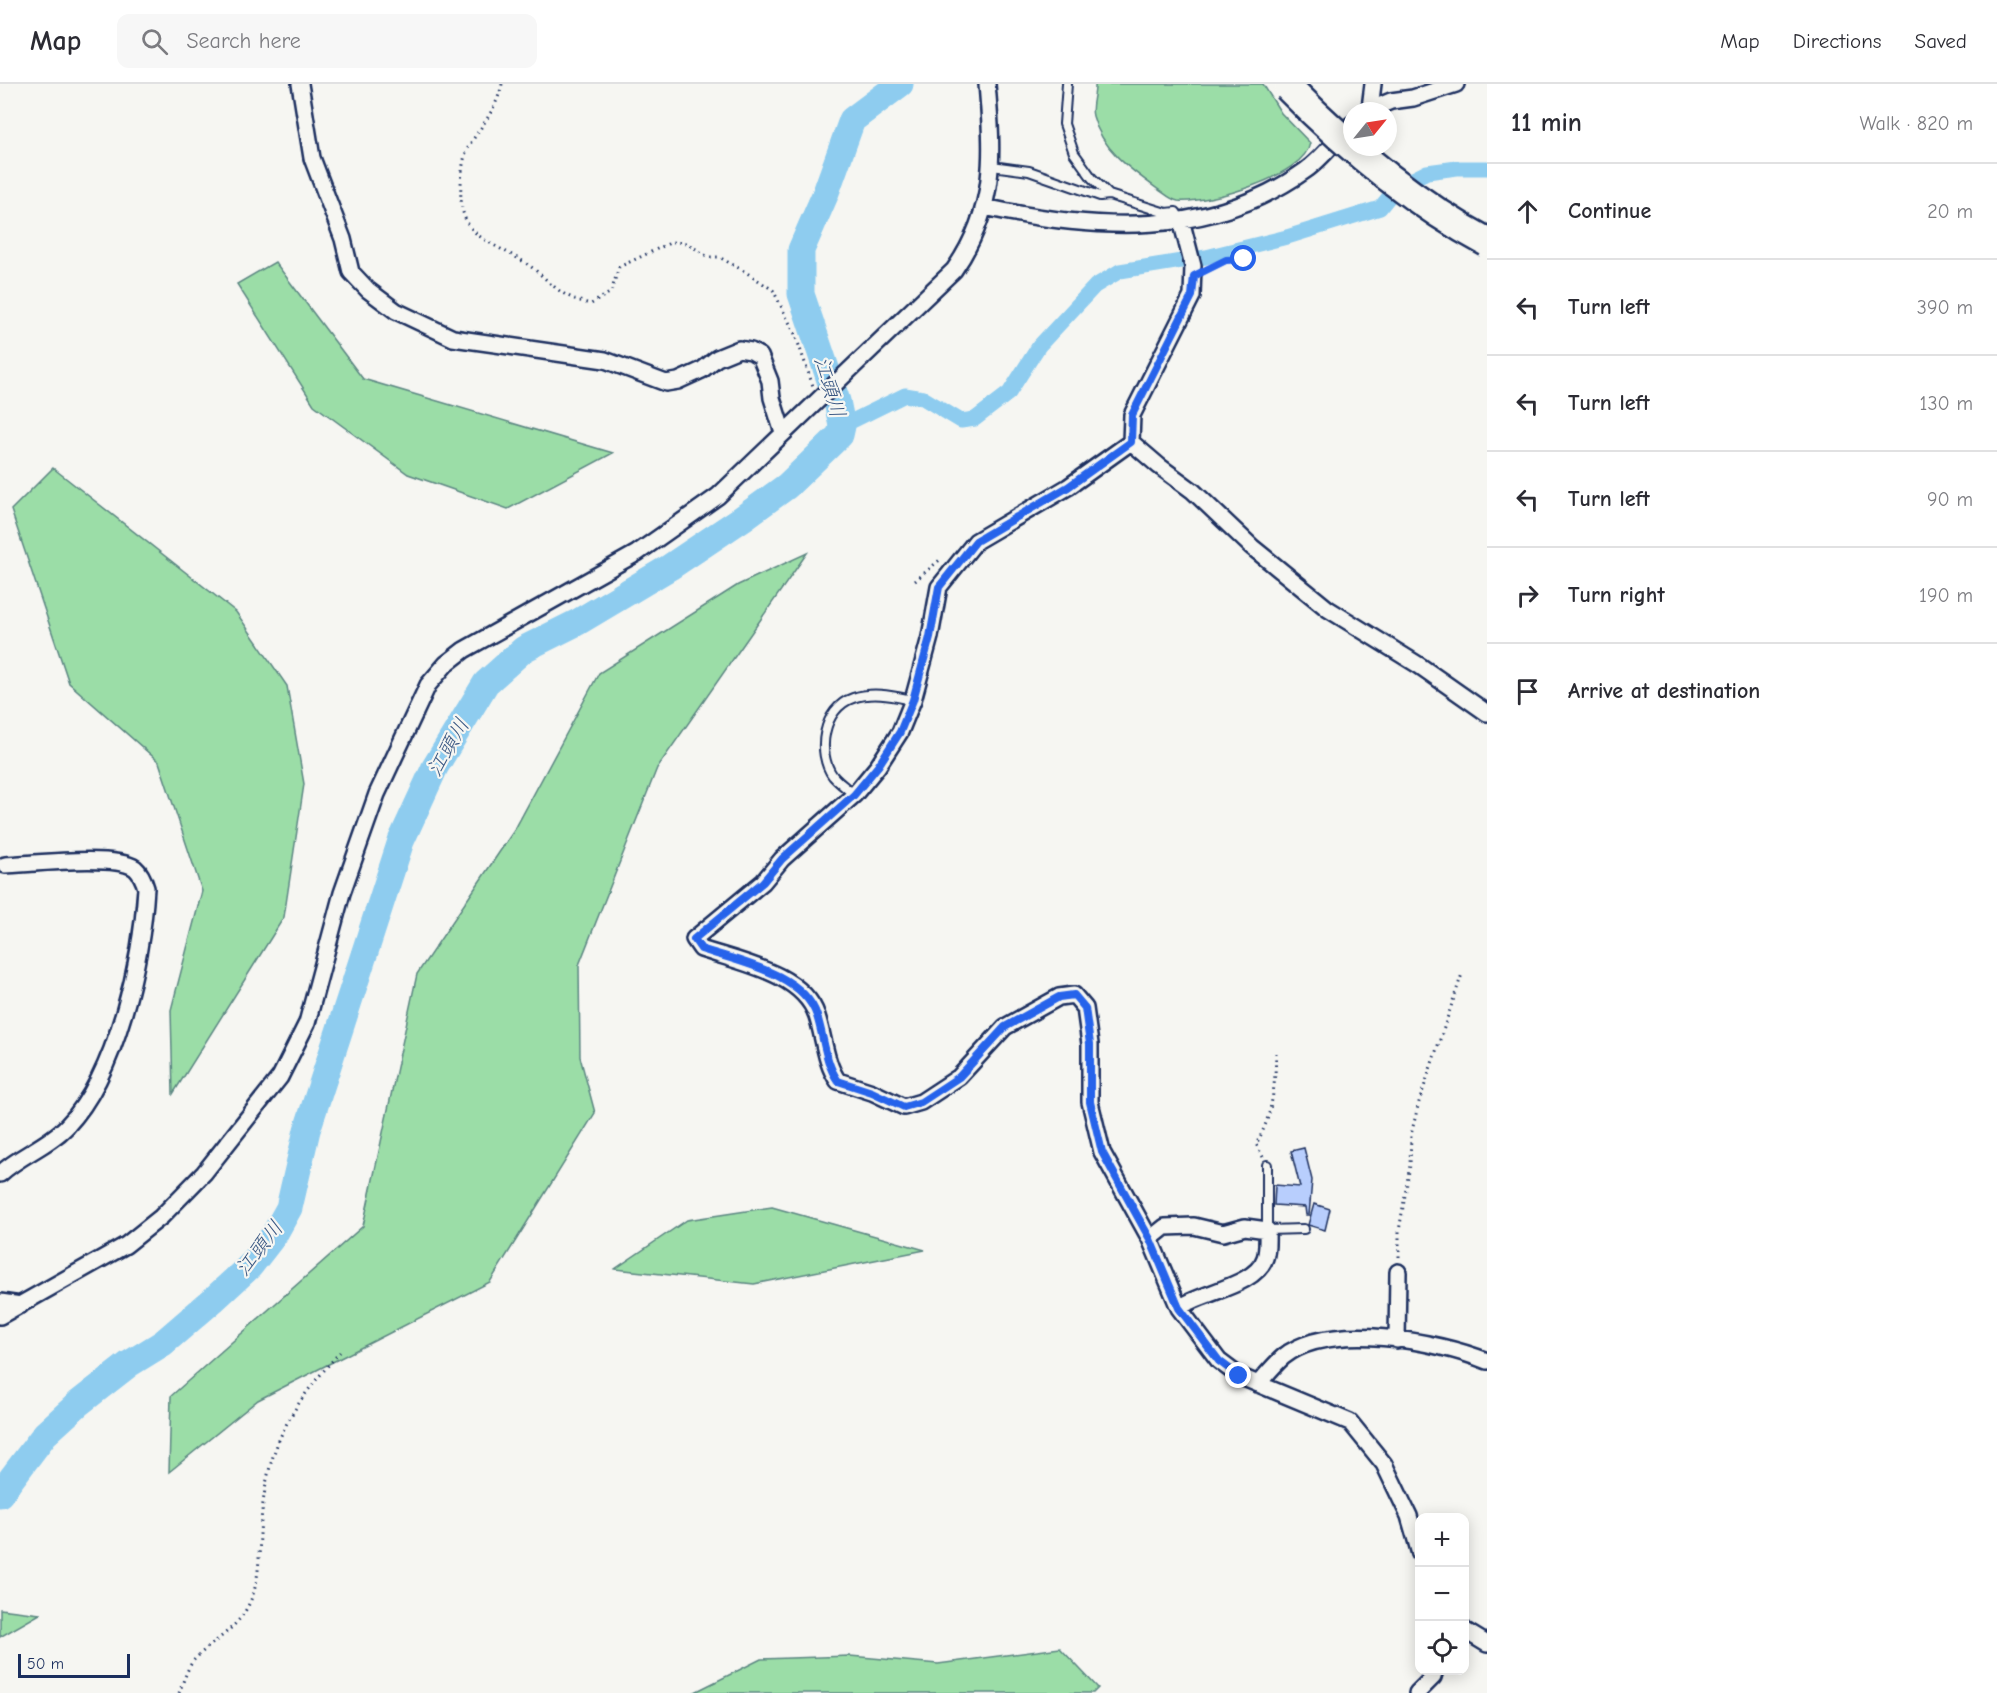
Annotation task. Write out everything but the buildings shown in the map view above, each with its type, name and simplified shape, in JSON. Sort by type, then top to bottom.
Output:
[{"type":"highway","points":[[1288,87],[1326,126],[1382,173],[1429,207],[1487,242]]},
{"type":"street","points":[[300,84],[312,158],[343,239],[351,272],[368,290],[396,311],[453,338],[605,360],[666,383],[678,381],[702,370],[717,358],[739,349],[751,351],[760,356],[770,381],[772,398],[783,433]]},
{"type":"street","points":[[0,1316],[126,1245],[161,1217],[204,1173],[280,1077],[307,1023],[342,893],[377,794],[428,686],[446,664],[464,650],[637,553],[718,496],[954,270],[977,229],[992,166],[987,84]]},
{"type":"street","points":[[1370,102],[1373,84]]},
{"type":"street","points":[[1397,102],[1456,84]]},
{"type":"street","points":[[984,207],[1065,222],[1166,224],[1214,215],[1270,191],[1308,169],[1343,133]]},
{"type":"street","points":[[1131,442],[1132,415],[1192,296],[1192,265],[1181,220]]},
{"type":"street","points":[[1131,442],[1068,487],[976,541],[939,587],[930,637],[913,700],[900,732],[854,795],[782,859],[763,882],[706,930],[697,934],[694,939],[697,945],[773,974],[795,986],[815,1009],[831,1070],[838,1081],[872,1092],[904,1107],[921,1102],[959,1077],[1005,1027],[1059,997],[1074,995],[1085,1008],[1090,1044],[1090,1102],[1102,1152],[1150,1239],[1179,1308],[1219,1361],[1239,1376],[1350,1422],[1384,1464],[1409,1516],[1415,1539]]},
{"type":"street","points":[[1131,442],[1158,466],[1193,491],[1252,547],[1328,609],[1420,666],[1487,713]]},
{"type":"street","points":[[0,1174],[64,1129],[79,1112],[99,1078],[128,998],[146,888],[141,875],[135,869],[117,862],[5,865]]},
{"type":"street","points":[[1150,1239],[1166,1227],[1194,1226],[1223,1233],[1245,1227],[1267,1230],[1265,1258],[1255,1272],[1239,1282],[1190,1300],[1179,1308]]},
{"type":"street","points":[[1397,1340],[1398,1272]]},
{"type":"street","points":[[0,1302],[21,1305]]},
{"type":"street","points":[[1258,1384],[1284,1356],[1320,1340],[1367,1336],[1454,1348],[1487,1361]]},
{"type":"street","points":[[1469,1633],[1487,1644]]},
{"type":"street","points":[[1417,1693],[1434,1675]]},
{"type":"lane","points":[[1067,84],[1064,124],[1074,153],[1092,178],[1109,195]]},
{"type":"lane","points":[[992,166],[1029,171],[1100,196],[1109,195],[1166,213],[1176,212],[1181,220]]},
{"type":"lane","points":[[854,795],[832,776],[822,743],[831,715],[852,698],[880,694],[913,700]]},
{"type":"lane","points":[[1267,1165],[1267,1230],[1304,1229]]},
{"type":"path","points":[[501,84],[490,116],[468,147],[462,168],[460,205],[470,229],[523,260],[571,300],[591,304],[610,292],[619,267],[672,242],[687,243],[708,257],[719,257],[773,290],[804,357],[818,400]]},
{"type":"path","points":[[1192,265],[1244,259],[1253,265]]},
{"type":"path","points":[[1398,1272],[1399,1231],[1410,1165],[1412,1135],[1419,1102],[1462,974]]},
{"type":"path","points":[[1267,1165],[1256,1144],[1263,1133],[1274,1088],[1276,1053]]},
{"type":"path","points":[[179,1693],[193,1661],[237,1624],[248,1606],[257,1583],[261,1520],[274,1446],[308,1388],[340,1352]]},
{"type":"green space","points":[[1095,84],[1263,84],[1281,113],[1310,143],[1304,155],[1274,177],[1232,193],[1192,201],[1178,201],[1138,175],[1110,149],[1097,128],[1092,112]]},
{"type":"green space","points":[[275,262],[363,379],[613,453],[508,509],[408,474],[314,405],[237,284]]},
{"type":"green space","points":[[53,468],[236,612],[287,686],[304,784],[284,917],[173,1094],[171,1010],[202,891],[159,762],[69,683],[11,510]]},
{"type":"green space","points":[[807,553],[657,768],[579,965],[580,1057],[595,1113],[490,1282],[258,1400],[169,1472],[171,1396],[363,1226],[417,974],[515,829],[599,673],[738,585]]},
{"type":"green space","points":[[772,1207],[925,1250],[754,1284],[615,1269],[687,1220]]},
{"type":"green space","points":[[0,1609],[40,1614],[0,1637]]},
{"type":"green space","points":[[1060,1648],[1098,1688],[1093,1693],[693,1693],[761,1659],[850,1656],[938,1664]]},
{"type":"waterway","name":"江頭川","points":[[0,1494],[45,1434],[79,1403],[129,1364],[163,1343],[213,1300],[250,1266],[274,1235],[289,1208],[307,1130],[401,841],[435,767],[486,683],[524,649],[578,622],[670,567],[743,518],[787,486],[840,435],[842,426],[837,401],[801,294],[801,250],[825,195],[852,120],[900,84]]},
{"type":"waterway","points":[[842,426],[905,395],[923,398],[961,421],[975,419],[1009,393],[1039,346],[1095,286],[1120,271],[1206,257],[1287,237],[1380,208],[1397,187],[1427,172],[1457,168],[1487,168]]},
{"type":"route","points":[[1239,1376],[1219,1361],[1200,1339],[1179,1308],[1150,1239],[1102,1152],[1090,1102],[1090,1044],[1085,1008],[1074,995],[1059,997],[1005,1027],[959,1077],[921,1102],[904,1107],[872,1092],[838,1081],[831,1070],[815,1009],[795,986],[773,974],[701,949],[694,939],[697,934],[706,930],[763,882],[782,859],[854,795],[878,766],[900,732],[913,700],[930,637],[939,587],[976,541],[1006,522],[1031,511],[1131,442],[1132,415],[1181,321],[1192,296],[1194,276],[1226,260],[1244,259]]}]
